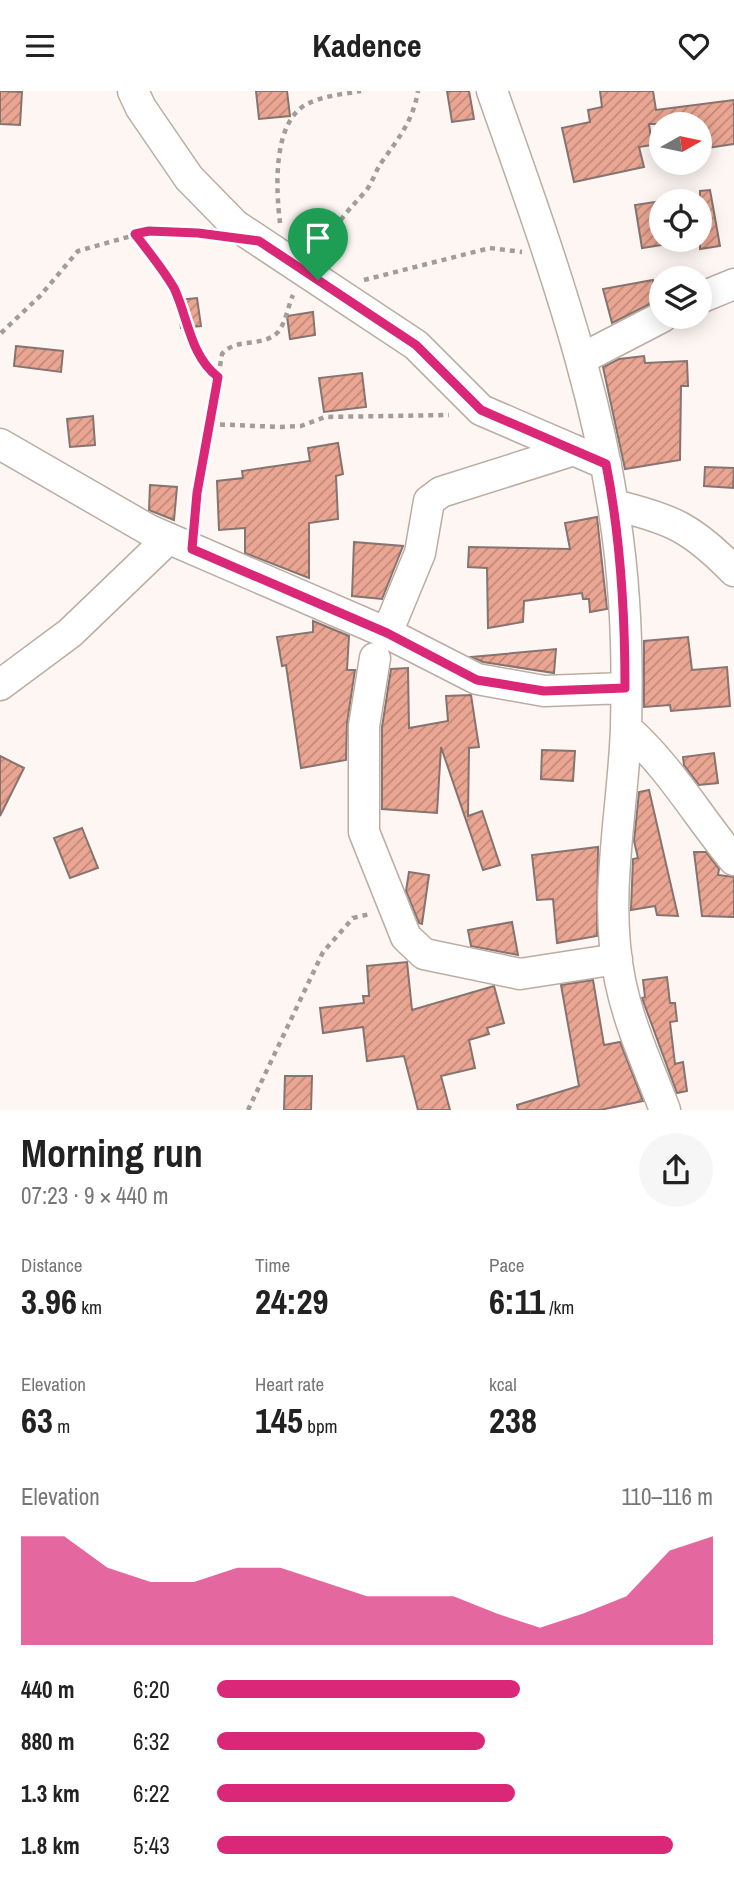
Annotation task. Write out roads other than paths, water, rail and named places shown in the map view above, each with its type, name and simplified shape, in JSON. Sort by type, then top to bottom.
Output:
[{"type":"street","points":[[133,91],[141,108],[189,178],[236,225],[416,345],[481,410],[606,464]]},
{"type":"street","points":[[492,91],[581,359],[614,505],[624,603],[626,728],[613,885],[617,959],[625,1001],[665,1110]]},
{"type":"street","points":[[712,293],[734,284]]},
{"type":"street","points":[[581,359],[649,324]]},
{"type":"street","points":[[0,444],[180,544],[381,645],[477,680],[544,691],[625,688]]},
{"type":"street","points":[[574,450],[440,492],[429,501],[420,553],[381,645],[364,726],[364,832],[407,937],[424,954],[520,974],[617,959]]},
{"type":"street","points":[[614,505],[680,524],[708,544],[734,571]]},
{"type":"street","points":[[0,685],[180,544]]},
{"type":"street","points":[[626,728],[656,754],[699,817],[734,860]]}]
